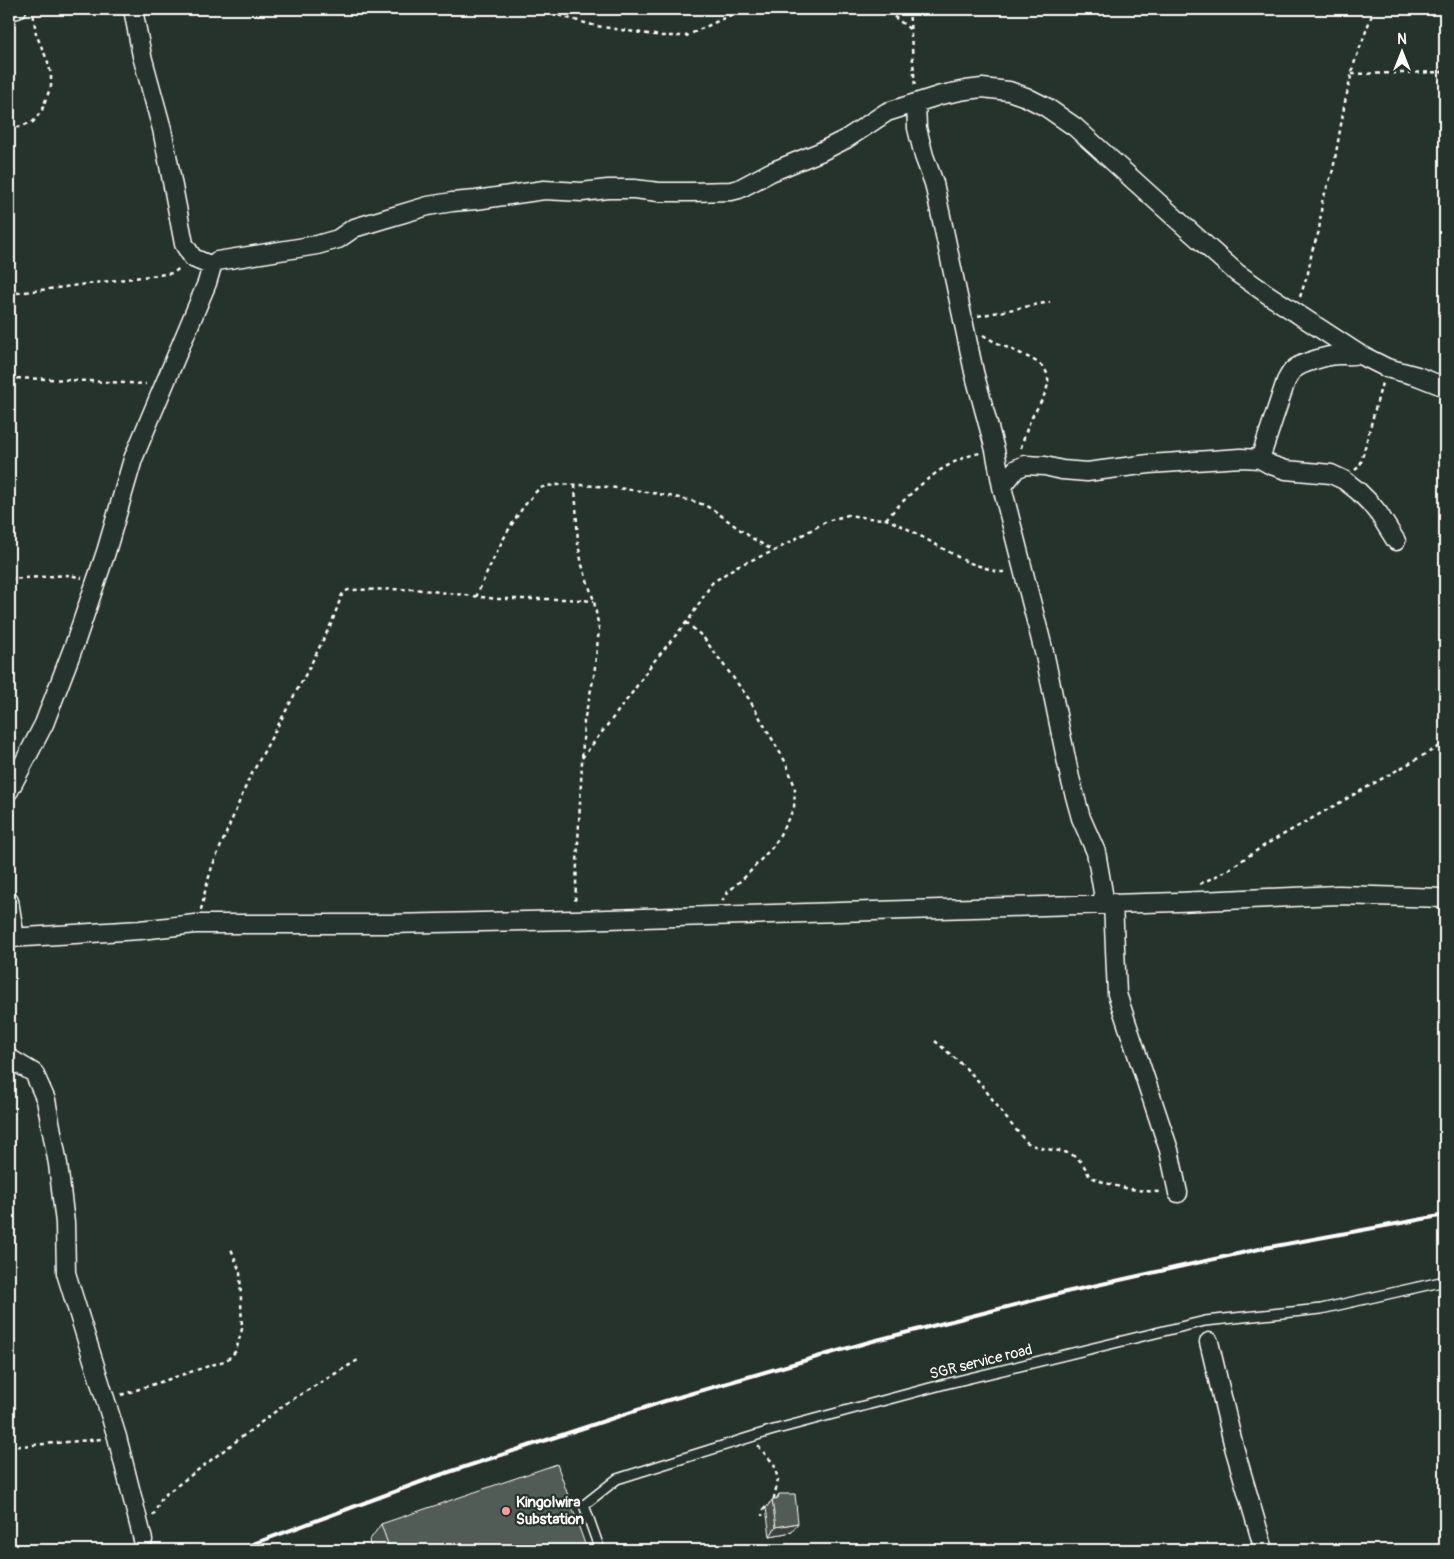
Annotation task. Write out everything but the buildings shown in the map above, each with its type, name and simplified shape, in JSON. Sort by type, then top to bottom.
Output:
[{"type":"street","points":[[9,11],[17,9]]},
{"type":"street","points":[[134,9],[142,56],[162,129],[184,244],[193,258],[212,266]]},
{"type":"street","points":[[9,791],[44,724],[75,643],[133,459],[207,283],[212,266],[217,261],[224,259],[317,245],[338,239],[354,228],[428,206],[452,202],[544,190],[582,192],[608,189],[659,192],[731,191],[846,139],[882,114],[956,91],[982,88],[1009,91],[1035,101],[1075,127],[1237,273],[1359,354],[1387,368],[1417,376],[1445,387]]},
{"type":"street","points":[[916,103],[917,128],[924,156],[934,183],[965,319],[974,372],[996,450],[1002,487],[1046,656],[1070,778],[1081,818],[1096,852],[1109,903],[1117,994],[1169,1150],[1178,1193]]},
{"type":"street","points":[[1260,459],[1286,381],[1293,370],[1337,354],[1351,356],[1359,354]]},
{"type":"street","points":[[1002,487],[1016,469],[1025,465],[1087,472],[1149,464],[1241,458],[1260,459],[1270,465],[1286,470],[1331,474],[1341,479],[1358,491],[1370,503],[1396,541]]},
{"type":"street","points":[[9,901],[12,938],[140,930],[198,924],[388,924],[574,920],[1178,902],[1338,895],[1445,898]]},
{"type":"street","points":[[9,1058],[34,1073],[46,1100],[58,1164],[65,1223],[66,1273],[117,1437],[144,1540]]},
{"type":"street","points":[[1209,1342],[1234,1447],[1264,1550]]},
{"type":"lane","name":"SGR service road","points":[[597,1550],[584,1505],[617,1479],[750,1438],[946,1384],[1205,1321],[1321,1308],[1445,1281]]},
{"type":"path","points":[[9,130],[33,122],[42,110],[51,86],[48,62],[36,34],[33,9]]},
{"type":"path","points":[[536,9],[596,26],[661,36],[686,36],[737,12],[774,9]]},
{"type":"path","points":[[864,9],[887,11],[911,30]]},
{"type":"path","points":[[910,9],[916,103]]},
{"type":"path","points":[[1295,311],[1304,286],[1319,230],[1322,202],[1333,170],[1352,74],[1374,9]]},
{"type":"path","points":[[1352,74],[1445,72]]},
{"type":"path","points":[[9,294],[173,273],[193,258]]},
{"type":"path","points":[[965,319],[1050,302]]},
{"type":"path","points":[[965,319],[977,332],[990,340],[1043,366],[1048,378],[1046,393],[1026,430],[1016,469]]},
{"type":"path","points":[[1341,479],[1351,474],[1360,466],[1387,368]]},
{"type":"path","points":[[9,378],[163,385]]},
{"type":"path","points":[[886,518],[918,487],[951,464],[973,454],[996,450]]},
{"type":"path","points":[[476,597],[490,567],[525,506],[540,488],[556,484],[628,489],[683,498],[704,505],[774,551]]},
{"type":"path","points":[[574,920],[584,721],[594,676],[599,629],[594,602],[582,565],[578,544],[575,485]]},
{"type":"path","points":[[582,758],[651,665],[686,622],[712,583],[737,566],[774,551],[827,521],[848,515],[886,518],[967,562],[998,572],[1023,572]]},
{"type":"path","points":[[9,579],[70,575],[96,580]]},
{"type":"path","points":[[198,924],[212,867],[248,781],[313,660],[332,622],[343,593],[348,590],[414,589],[476,597],[594,602]]},
{"type":"path","points":[[686,622],[703,637],[750,699],[786,763],[795,788],[794,808],[775,844],[747,875],[728,892],[712,916]]},
{"type":"path","points":[[1178,902],[1196,886],[1226,871],[1265,845],[1445,743]]},
{"type":"path","points":[[935,1041],[979,1082],[1006,1119],[1028,1143],[1072,1155],[1085,1168],[1089,1176],[1099,1181],[1133,1190],[1178,1193]]},
{"type":"path","points":[[105,1400],[227,1360],[236,1351],[242,1329],[242,1300],[240,1272],[230,1246]]},
{"type":"path","points":[[144,1540],[162,1497],[288,1402],[358,1360]]},
{"type":"path","points":[[9,1447],[117,1437]]},
{"type":"path","points":[[750,1438],[774,1464],[778,1480],[773,1502],[765,1506],[762,1510],[762,1516]]},
{"type":"railway","points":[[237,1550],[434,1477],[665,1401],[869,1342],[1066,1292],[1264,1248],[1445,1215]]},
{"type":"place","name":"Kingolwira Substation","points":[[506,1511]]}]
